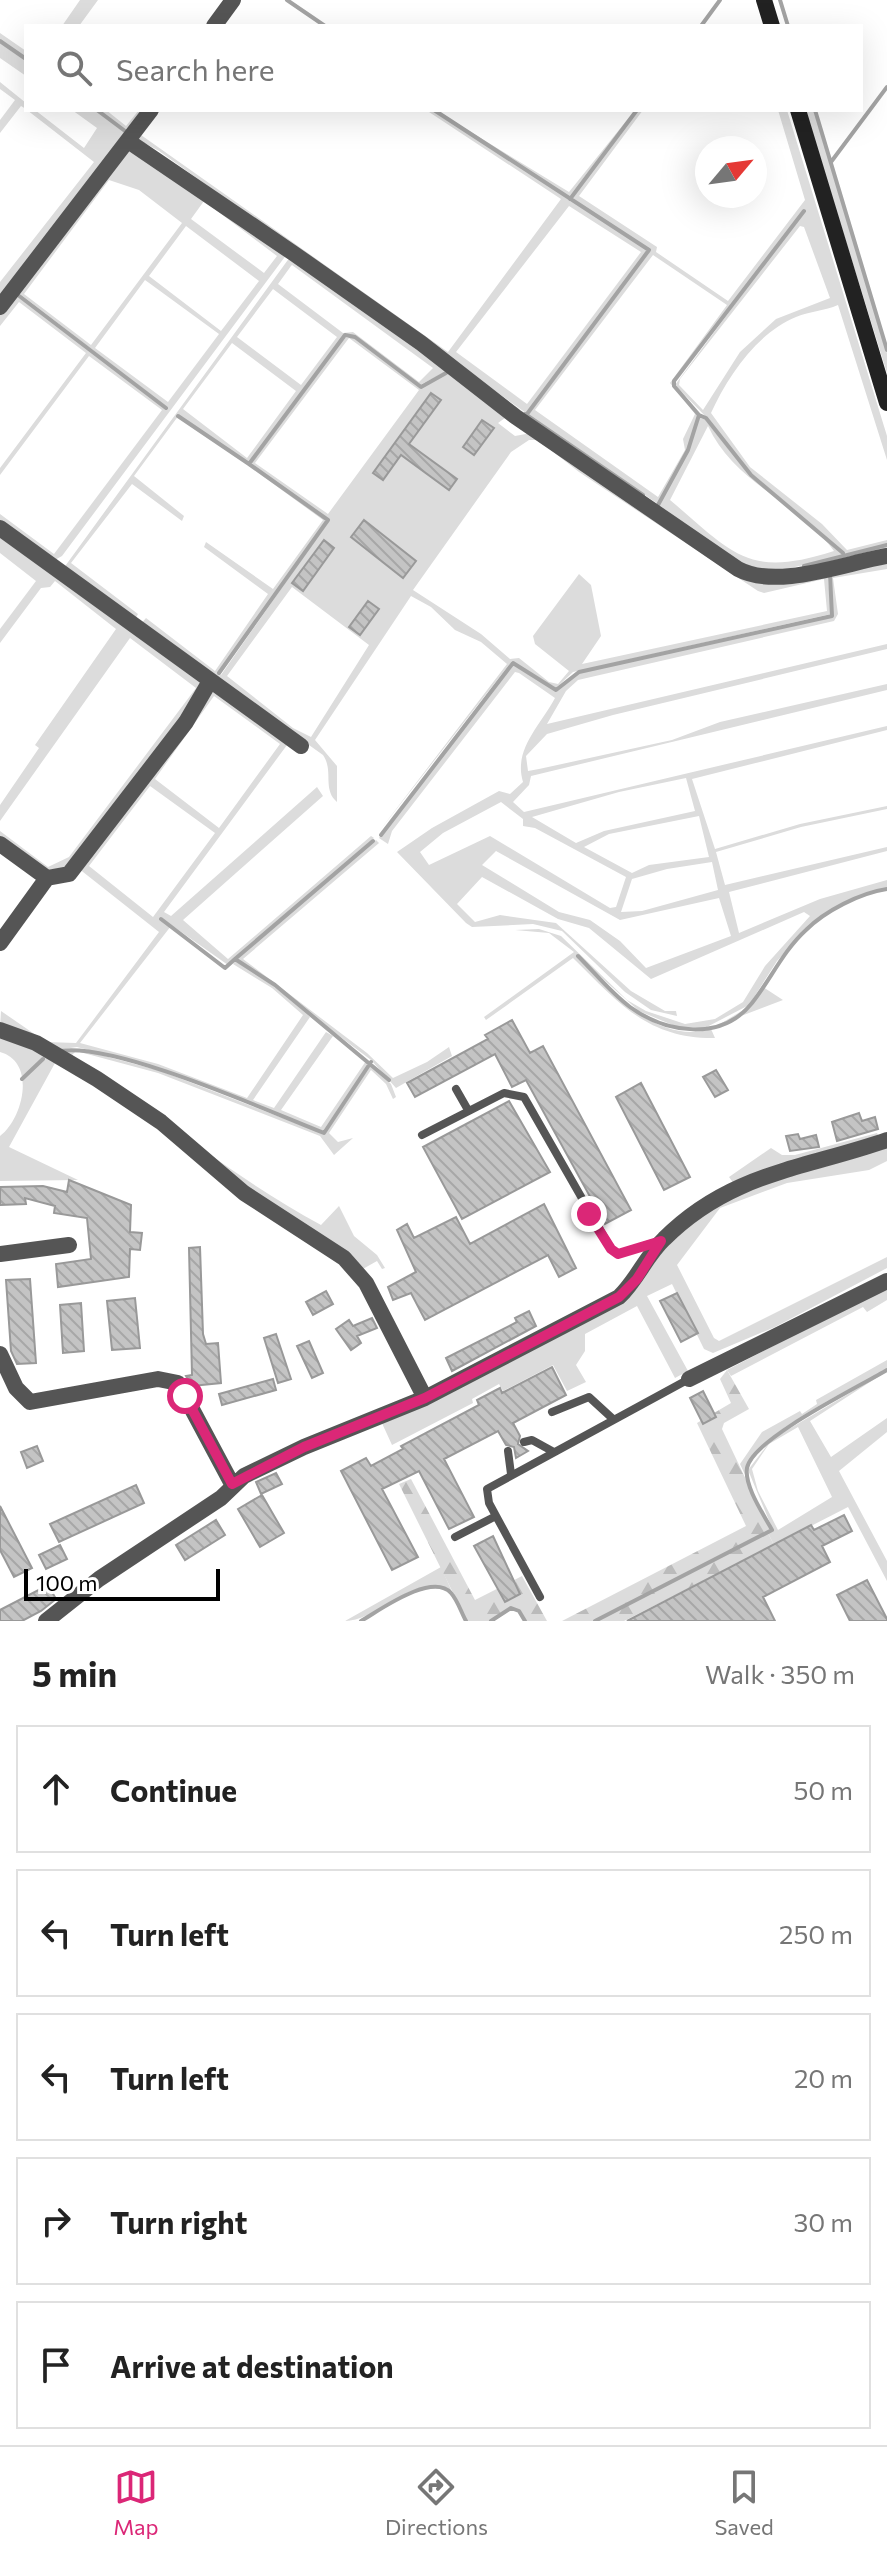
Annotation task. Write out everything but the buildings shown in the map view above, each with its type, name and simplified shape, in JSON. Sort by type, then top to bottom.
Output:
[{"type":"main road","points":[[764,0],[771,24]]},
{"type":"main road","points":[[799,112],[887,403]]},
{"type":"street","points":[[215,24],[233,0]]},
{"type":"street","points":[[0,307],[150,112]]},
{"type":"street","points":[[128,141],[421,343],[516,417],[750,576],[776,578],[887,556]]},
{"type":"street","points":[[0,528],[301,746]]},
{"type":"street","points":[[0,943],[47,878],[69,874],[86,857],[186,722],[210,681]]},
{"type":"street","points":[[0,844],[47,878]]},
{"type":"street","points":[[0,1030],[55,1052],[149,1113],[220,1176],[354,1266],[366,1283],[425,1398]]},
{"type":"street","points":[[46,1621],[99,1579],[221,1498],[232,1484],[290,1453],[425,1398],[619,1297],[637,1279],[661,1241],[701,1208],[735,1187],[887,1140]]},
{"type":"street","points":[[0,1254],[69,1245]]},
{"type":"street","points":[[689,1379],[887,1281]]},
{"type":"street","points":[[0,1354],[9,1376],[30,1402],[158,1379],[178,1383],[232,1484]]},
{"type":"lane","points":[[456,1089],[468,1110]]},
{"type":"lane","points":[[422,1135],[504,1093],[524,1097],[611,1249],[618,1254],[661,1241]]},
{"type":"lane","points":[[540,1597],[496,1516],[487,1489],[689,1379]]},
{"type":"lane","points":[[552,1412],[589,1397],[613,1419]]},
{"type":"lane","points":[[524,1442],[532,1440],[552,1451]]},
{"type":"lane","points":[[508,1451],[511,1474]]},
{"type":"lane","points":[[455,1537],[496,1516]]},
{"type":"green space","points":[[80,0],[98,0],[80,24],[63,24]]},
{"type":"green space","points":[[0,33],[24,50],[24,75],[0,58]]},
{"type":"green space","points":[[0,82],[24,101],[24,108],[21,106],[0,133],[0,120],[15,100],[0,89]]},
{"type":"green space","points":[[30,112],[38,112],[84,148],[97,128],[75,112],[108,112],[126,126],[137,112],[145,112],[0,301],[0,282],[94,162]]},
{"type":"green space","points":[[153,112],[158,112],[141,135],[448,352],[561,199],[429,112],[435,112],[648,250],[526,413],[159,151],[139,140],[393,320],[139,144],[135,138]],"holes":[[[569,206],[641,252],[527,404],[456,352]]]},
{"type":"green space","points":[[438,112],[569,192],[633,112],[569,197]]},
{"type":"green space","points":[[636,112],[642,112],[579,196],[657,247],[656,252],[728,301],[805,200],[779,112],[788,112],[887,436],[887,460],[838,305],[796,317],[756,345],[735,371],[711,413],[750,467],[822,524],[847,550],[887,540],[887,544],[801,567],[783,570],[752,568],[715,549],[659,505],[689,450],[699,416],[703,417],[750,476],[802,518],[750,478],[734,463],[719,446],[708,426],[670,500],[727,547],[760,561],[805,559],[834,551],[804,520],[841,550],[741,464],[710,421],[675,385],[804,211],[674,380],[673,386],[698,415],[687,449],[658,504],[528,415],[650,250],[571,198]],"holes":[[[800,226],[804,227],[830,298],[776,319],[740,352],[703,410],[679,385],[680,379]],[[653,255],[727,305],[670,383],[695,414],[683,439],[685,450],[658,497],[535,410]]]},
{"type":"green space","points":[[806,112],[815,112],[887,353],[887,373]]},
{"type":"green space","points":[[127,149],[287,254],[62,556],[53,561],[0,524],[0,514],[54,554],[162,410],[89,356],[0,475],[0,468],[86,353],[19,302],[0,326],[0,312]],"holes":[[[109,180],[139,190],[182,223],[91,345],[24,294]],[[204,201],[277,256],[264,273],[191,219]],[[186,226],[259,281],[221,331],[149,276]],[[145,280],[219,334],[168,402],[95,348]],[[20,294],[167,409],[17,296]]]},
{"type":"green space","points":[[290,257],[421,347],[505,418],[498,423],[515,436],[531,433],[744,575],[887,560],[887,569],[833,578],[838,614],[834,621],[578,680],[566,691],[547,724],[887,644],[887,649],[613,715],[547,734],[526,756],[528,771],[672,740],[720,722],[887,684],[887,690],[531,776],[529,785],[513,802],[524,812],[887,726],[887,730],[692,779],[715,849],[800,824],[887,806],[887,809],[801,827],[716,852],[725,885],[887,847],[887,851],[729,892],[739,933],[820,899],[887,880],[887,888],[862,895],[812,923],[777,961],[749,1005],[703,1029],[682,1029],[639,1011],[578,957],[604,985],[636,1012],[672,1029],[692,1032],[711,1029],[715,1038],[691,1037],[652,1025],[620,1003],[573,958],[486,1020],[484,1017],[574,952],[549,933],[515,930],[539,929],[561,936],[627,1000],[646,1011],[685,1024],[715,1019],[743,1002],[765,966],[810,916],[804,912],[651,979],[589,928],[558,919],[482,877],[457,904],[475,922],[500,915],[556,923],[631,991],[665,1011],[676,1011],[677,1016],[651,1010],[625,992],[562,931],[533,924],[472,927],[466,923],[397,852],[432,828],[499,791],[510,794],[523,782],[521,770],[525,748],[555,698],[515,672],[392,831],[388,844],[379,838],[513,664],[556,691],[579,673],[833,617],[831,575],[828,576],[831,614],[573,672],[556,688],[512,661],[377,834],[507,664],[481,642],[455,630],[431,607],[411,596],[315,740],[337,766],[337,802],[330,791],[328,767],[323,755],[140,625],[146,618],[215,671],[268,594],[204,547],[206,542],[273,589],[323,520],[249,466],[327,520],[218,673],[221,675],[329,520],[251,464],[344,338],[349,338],[355,338],[421,388],[447,374],[445,372],[420,385],[355,336],[345,334],[249,463],[179,415],[134,476],[184,516],[182,521],[132,484],[71,563],[138,614],[134,621],[63,569]],"holes":[[[292,265],[433,368],[419,382],[353,332],[343,333],[278,284]],[[273,289],[337,337],[301,385],[237,337]],[[349,338],[419,390],[328,514],[255,463]],[[232,343],[296,391],[247,458],[183,409]],[[529,440],[538,440],[579,472],[758,591],[764,593],[824,579],[827,611],[582,664],[601,636],[591,585],[579,574],[533,636],[535,644],[569,671],[558,684],[549,682],[519,658],[510,659],[481,634],[413,590],[511,452]],[[292,587],[369,645],[311,737],[293,728],[227,676]],[[686,778],[695,811],[604,831],[576,843],[532,817],[619,792]],[[501,802],[523,819],[523,826],[535,828],[626,877],[616,907],[610,908],[490,836],[429,865],[420,852],[443,833]],[[699,816],[709,857],[649,865],[632,873],[584,847],[609,834]],[[496,851],[620,920],[719,898],[731,936],[646,968],[620,941],[590,920],[559,912],[482,865]],[[712,862],[718,890],[642,911],[621,912],[632,879],[667,869]]]},
{"type":"green space","points":[[423,341],[739,564],[758,572],[747,571],[519,416]]},
{"type":"green space","points":[[0,532],[201,678],[203,689],[82,856],[55,875],[0,839],[0,831],[48,867],[69,857],[196,688],[130,638],[0,821],[0,805],[39,748],[35,745],[116,629],[55,581],[50,587],[41,588],[0,643],[0,629],[36,581],[0,553]]},
{"type":"green space","points":[[887,546],[887,553],[786,573],[771,572]]},
{"type":"green space","points":[[213,688],[287,745],[164,912],[171,916],[317,787],[323,796],[183,920],[228,959],[371,836],[374,838],[228,965],[160,917],[171,926],[80,1043],[158,1064],[247,1098],[303,1015],[272,988],[233,964],[236,960],[275,986],[310,1017],[253,1100],[274,1108],[326,1032],[333,1036],[281,1110],[321,1127],[366,1061],[369,1063],[323,1131],[162,1069],[77,1047],[56,1050],[0,1028],[1,1011],[46,1042],[76,1043],[159,932],[78,868]],"holes":[[[214,696],[280,744],[219,828],[155,779]],[[150,786],[215,833],[153,917],[89,866]]]},
{"type":"green space","points":[[376,840],[379,843],[243,959],[367,1053],[393,1078],[427,1062],[449,1047],[452,1056],[396,1088],[371,1060],[237,959]]},
{"type":"green space","points":[[763,987],[783,1000],[720,1024],[750,1006]]},
{"type":"green space","points":[[0,1032],[16,1037],[147,1115],[55,1063],[9,1147],[78,1180],[0,1181],[0,1136],[20,1105],[22,1078],[12,1058],[0,1052]]},
{"type":"green space","points":[[78,1049],[161,1071],[324,1134],[371,1064],[391,1084],[396,1097],[393,1099],[386,1084],[371,1070],[329,1133],[338,1142],[353,1138],[334,1155],[320,1136],[158,1073],[76,1051],[72,1055],[225,1165],[321,1225],[339,1206],[354,1236],[377,1255],[385,1268],[382,1269],[377,1261],[361,1270],[260,1201],[60,1052]]},
{"type":"green space","points":[[877,1133],[880,1138],[734,1184],[729,1177],[771,1148],[782,1155],[795,1155]]},
{"type":"green space","points":[[887,1146],[887,1161],[869,1170],[787,1183],[720,1208],[677,1265],[714,1338],[719,1341],[887,1257],[887,1268],[775,1327],[713,1353],[704,1349],[672,1284],[647,1296],[688,1371],[675,1378],[637,1306],[585,1334],[585,1351],[576,1365],[586,1382],[567,1391],[553,1365],[503,1391],[499,1384],[472,1399],[473,1403],[392,1445],[381,1421],[621,1300],[671,1238],[724,1196]]},
{"type":"green space","points":[[887,1287],[887,1300],[867,1312],[863,1307],[731,1376],[727,1370]]},
{"type":"green space","points":[[887,1360],[887,1369],[781,1430],[762,1446],[750,1462],[746,1477],[740,1464],[762,1432],[800,1411],[802,1414],[817,1404],[816,1400]]},
{"type":"green space","points":[[727,1370],[749,1409],[724,1423],[722,1429],[770,1530],[593,1621],[562,1621],[746,1526],[697,1423],[731,1403],[720,1379]]},
{"type":"green space","points":[[887,1371],[810,1421],[831,1457],[887,1418],[887,1432],[839,1471],[887,1561],[887,1581],[848,1507],[774,1545],[768,1533],[773,1530],[748,1470],[772,1439]],"holes":[[[798,1427],[832,1497],[778,1530],[758,1491],[752,1469],[769,1444]]]},
{"type":"green space","points":[[411,1479],[475,1600],[522,1576],[547,1621],[527,1621],[520,1610],[511,1607],[489,1621],[467,1621],[399,1484]]},
{"type":"green space","points":[[768,1533],[774,1545],[624,1621],[597,1621]]},
{"type":"green space","points":[[441,1567],[453,1594],[440,1587],[427,1586],[358,1619],[345,1621]]},
{"type":"waterway","points":[[287,0],[322,24]]},
{"type":"waterway","points":[[702,24],[720,0]]},
{"type":"waterway","points":[[780,0],[787,24]]},
{"type":"waterway","points":[[0,41],[24,58]]},
{"type":"waterway","points":[[831,162],[887,87]]},
{"type":"waterway","points":[[100,112],[125,131]]},
{"type":"waterway","points":[[437,112],[649,250],[527,414]]},
{"type":"waterway","points":[[570,199],[635,112]]},
{"type":"waterway","points":[[816,112],[887,350]]},
{"type":"waterway","points":[[658,505],[688,450],[699,415],[674,386],[674,381],[804,211]]},
{"type":"waterway","points":[[18,295],[166,408]]},
{"type":"waterway","points":[[178,416],[249,464],[345,335],[355,337],[421,387],[446,373]]},
{"type":"waterway","points":[[525,414],[643,495]]},
{"type":"waterway","points":[[699,415],[706,418],[751,475],[843,553]]},
{"type":"waterway","points":[[219,673],[328,520],[249,464]]},
{"type":"waterway","points":[[804,566],[887,545]]},
{"type":"waterway","points":[[381,835],[513,663],[556,690],[579,672],[832,616],[830,575]]},
{"type":"waterway","points":[[373,841],[235,959],[275,985],[389,1080]]},
{"type":"waterway","points":[[578,956],[616,996],[644,1016],[676,1027],[709,1028],[725,1024],[752,1003],[791,947],[814,923],[855,899],[887,889]]},
{"type":"waterway","points":[[161,919],[225,968],[235,959]]},
{"type":"waterway","points":[[61,1051],[86,1051],[153,1067],[324,1133],[371,1062]]},
{"type":"waterway","points":[[22,1079],[43,1059]]},
{"type":"waterway","points":[[595,1621],[772,1530],[755,1500],[747,1475],[747,1468],[754,1456],[787,1428],[887,1370]]},
{"type":"waterway","points":[[361,1621],[406,1595],[432,1587],[451,1593],[466,1621]]},
{"type":"waterway","points":[[491,1621],[511,1608],[519,1611],[525,1621]]},
{"type":"route","points":[[185,1396],[232,1484],[261,1466],[425,1398],[619,1297],[637,1279],[661,1241],[618,1254],[611,1249],[589,1214]]}]
